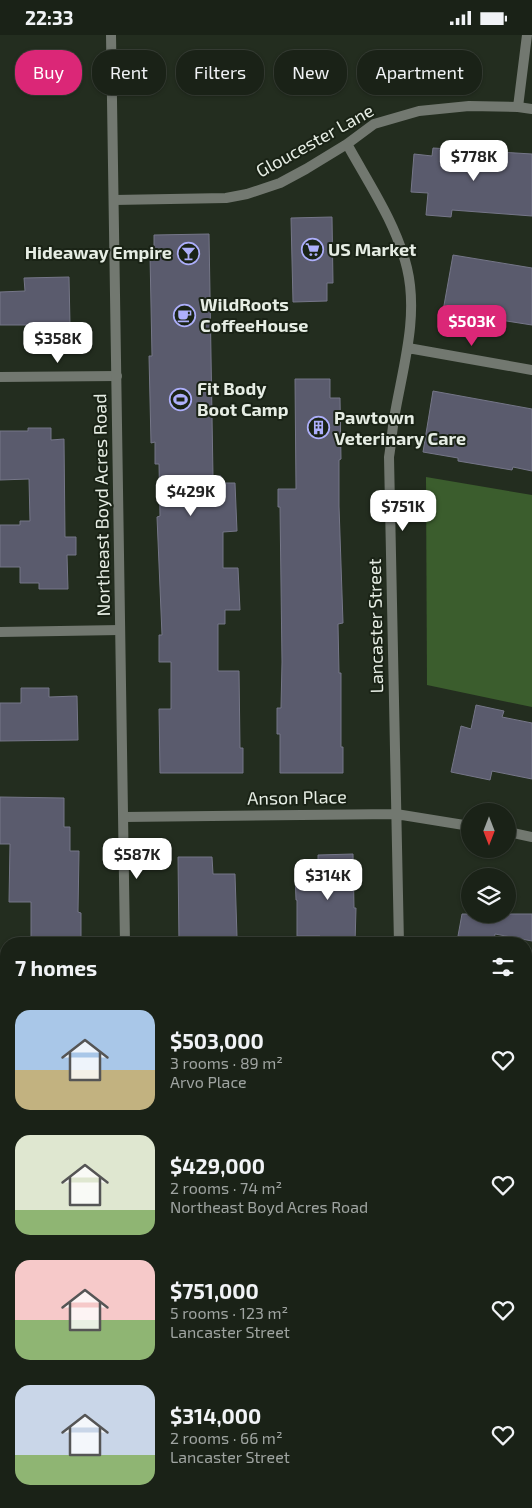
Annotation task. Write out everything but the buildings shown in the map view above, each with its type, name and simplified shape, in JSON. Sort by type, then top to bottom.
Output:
[{"type":"street","name":"Northeast Boyd Acres Road","points":[[111,35],[126,937]]},
{"type":"street","points":[[518,107],[527,35]]},
{"type":"street","name":"Gloucester Lane","points":[[114,199],[226,198],[248,194],[280,183],[347,144],[374,124],[419,111],[469,106],[532,109]]},
{"type":"street","name":"Lancaster Street","points":[[347,144],[395,231],[407,269],[412,312],[408,348],[389,457],[399,937]]},
{"type":"street","points":[[408,348],[532,370]]},
{"type":"street","points":[[0,377],[117,376]]},
{"type":"street","points":[[0,632],[120,630]]},
{"type":"street","name":"Anson Place","points":[[124,817],[396,813],[461,824]]},
{"type":"street","points":[[516,834],[532,837]]},
{"type":"green space","points":[[426,477],[532,495],[532,707],[427,685]]},
{"type":"place","name":"US Market","points":[[312,250]]},
{"type":"place","name":"Hideaway Empire","points":[[188,253]]},
{"type":"place","name":"WildRoots CoffeeHouse","points":[[184,315]]},
{"type":"place","name":"Fit Body Boot Camp","points":[[181,399]]},
{"type":"place","name":"Pawtown Veterinary Care","points":[[318,428]]}]
